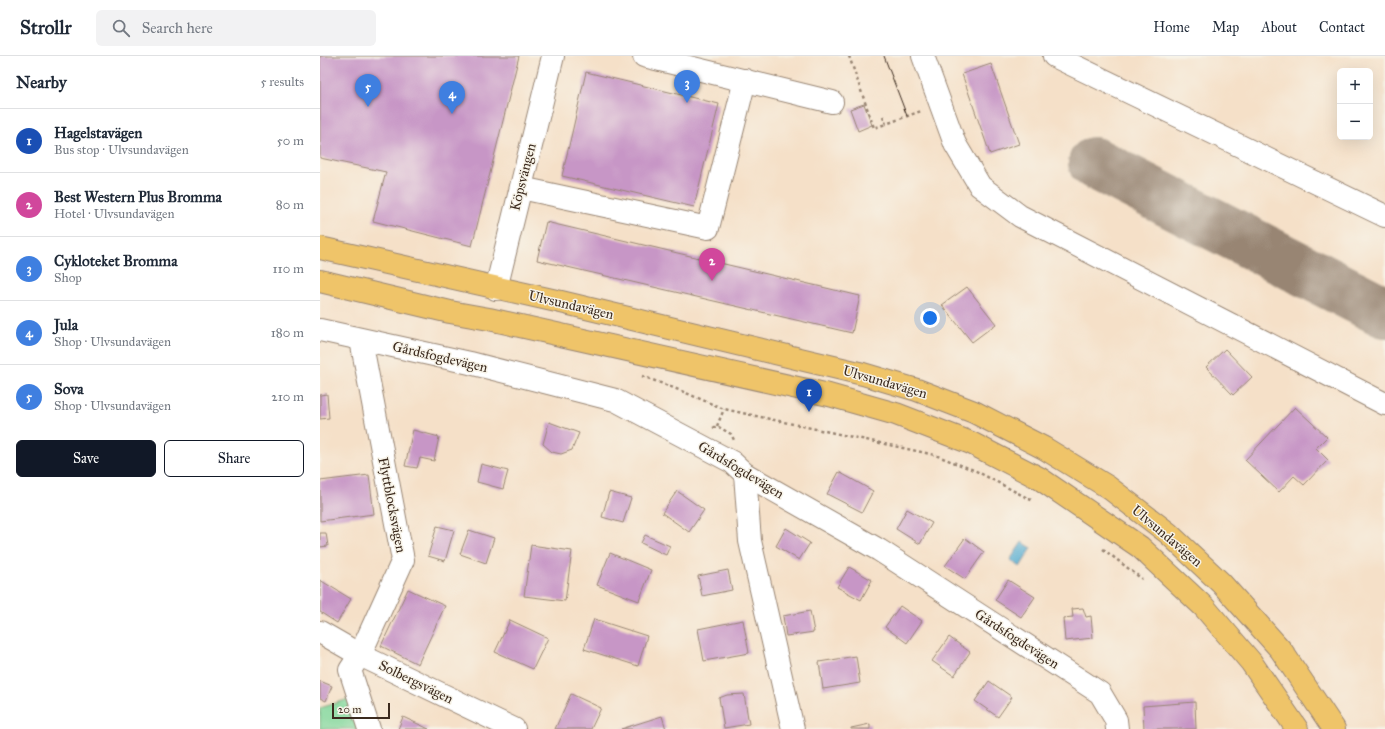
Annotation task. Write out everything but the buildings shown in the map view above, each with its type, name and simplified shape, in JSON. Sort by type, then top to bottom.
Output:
[{"type":"main road","name":"Ulvsundavägen","points":[[320,248],[496,289],[568,304],[863,374],[911,388],[974,412],[1044,448],[1108,487],[1168,533],[1221,583],[1281,650],[1334,729]]},
{"type":"main road","name":"Ulvsundavägen","points":[[320,281],[450,312],[489,319],[829,396],[896,414],[971,443],[1038,478],[1140,547],[1204,607],[1251,662],[1292,723]]},
{"type":"main road","points":[[489,319],[496,289]]},
{"type":"street","points":[[644,56],[832,102]]},
{"type":"street","points":[[923,56],[955,144],[980,186],[1020,216],[1385,404]]},
{"type":"street","points":[[1054,56],[1385,216]]},
{"type":"street","name":"Köpsvängen","points":[[496,289],[550,59]]},
{"type":"street","points":[[520,188],[708,228],[745,80]]},
{"type":"street","name":"Gårdsfogdevägen","points":[[320,330],[470,363],[615,400],[732,462],[745,474],[879,550],[1100,693],[1116,720],[1117,729]]},
{"type":"street","name":"Flyttblocksvägen","points":[[361,340],[402,560],[360,655],[350,670],[370,729]]},
{"type":"street","points":[[745,474],[750,541],[793,729]]},
{"type":"street","name":"Solbergsvägen","points":[[320,632],[360,655],[514,729]]},
{"type":"path","points":[[849,56],[874,128],[924,110]]},
{"type":"path","points":[[883,116],[886,124]]},
{"type":"path","points":[[636,374],[724,409],[935,455],[976,471],[1039,504]]},
{"type":"path","points":[[717,426],[724,409]]},
{"type":"path","points":[[1102,548],[1143,580]]},
{"type":"green space","points":[[349,699],[360,729],[320,729],[320,708]]},
{"type":"water","points":[[1022,542],[1032,548],[1020,567],[1010,560]]},
{"type":"taxiway","points":[[1094,163],[1385,312]]},
{"type":"tram line","points":[[884,56],[907,116]]},
{"type":"place","name":"Cykloteket Bromma","points":[[687,103]]},
{"type":"place","name":"Sova","points":[[368,107]]},
{"type":"place","name":"Jula","points":[[452,114]]},
{"type":"place","name":"Best Western Plus Bromma","points":[[712,281]]},
{"type":"place","name":"Hagelstavägen","points":[[809,412]]}]
